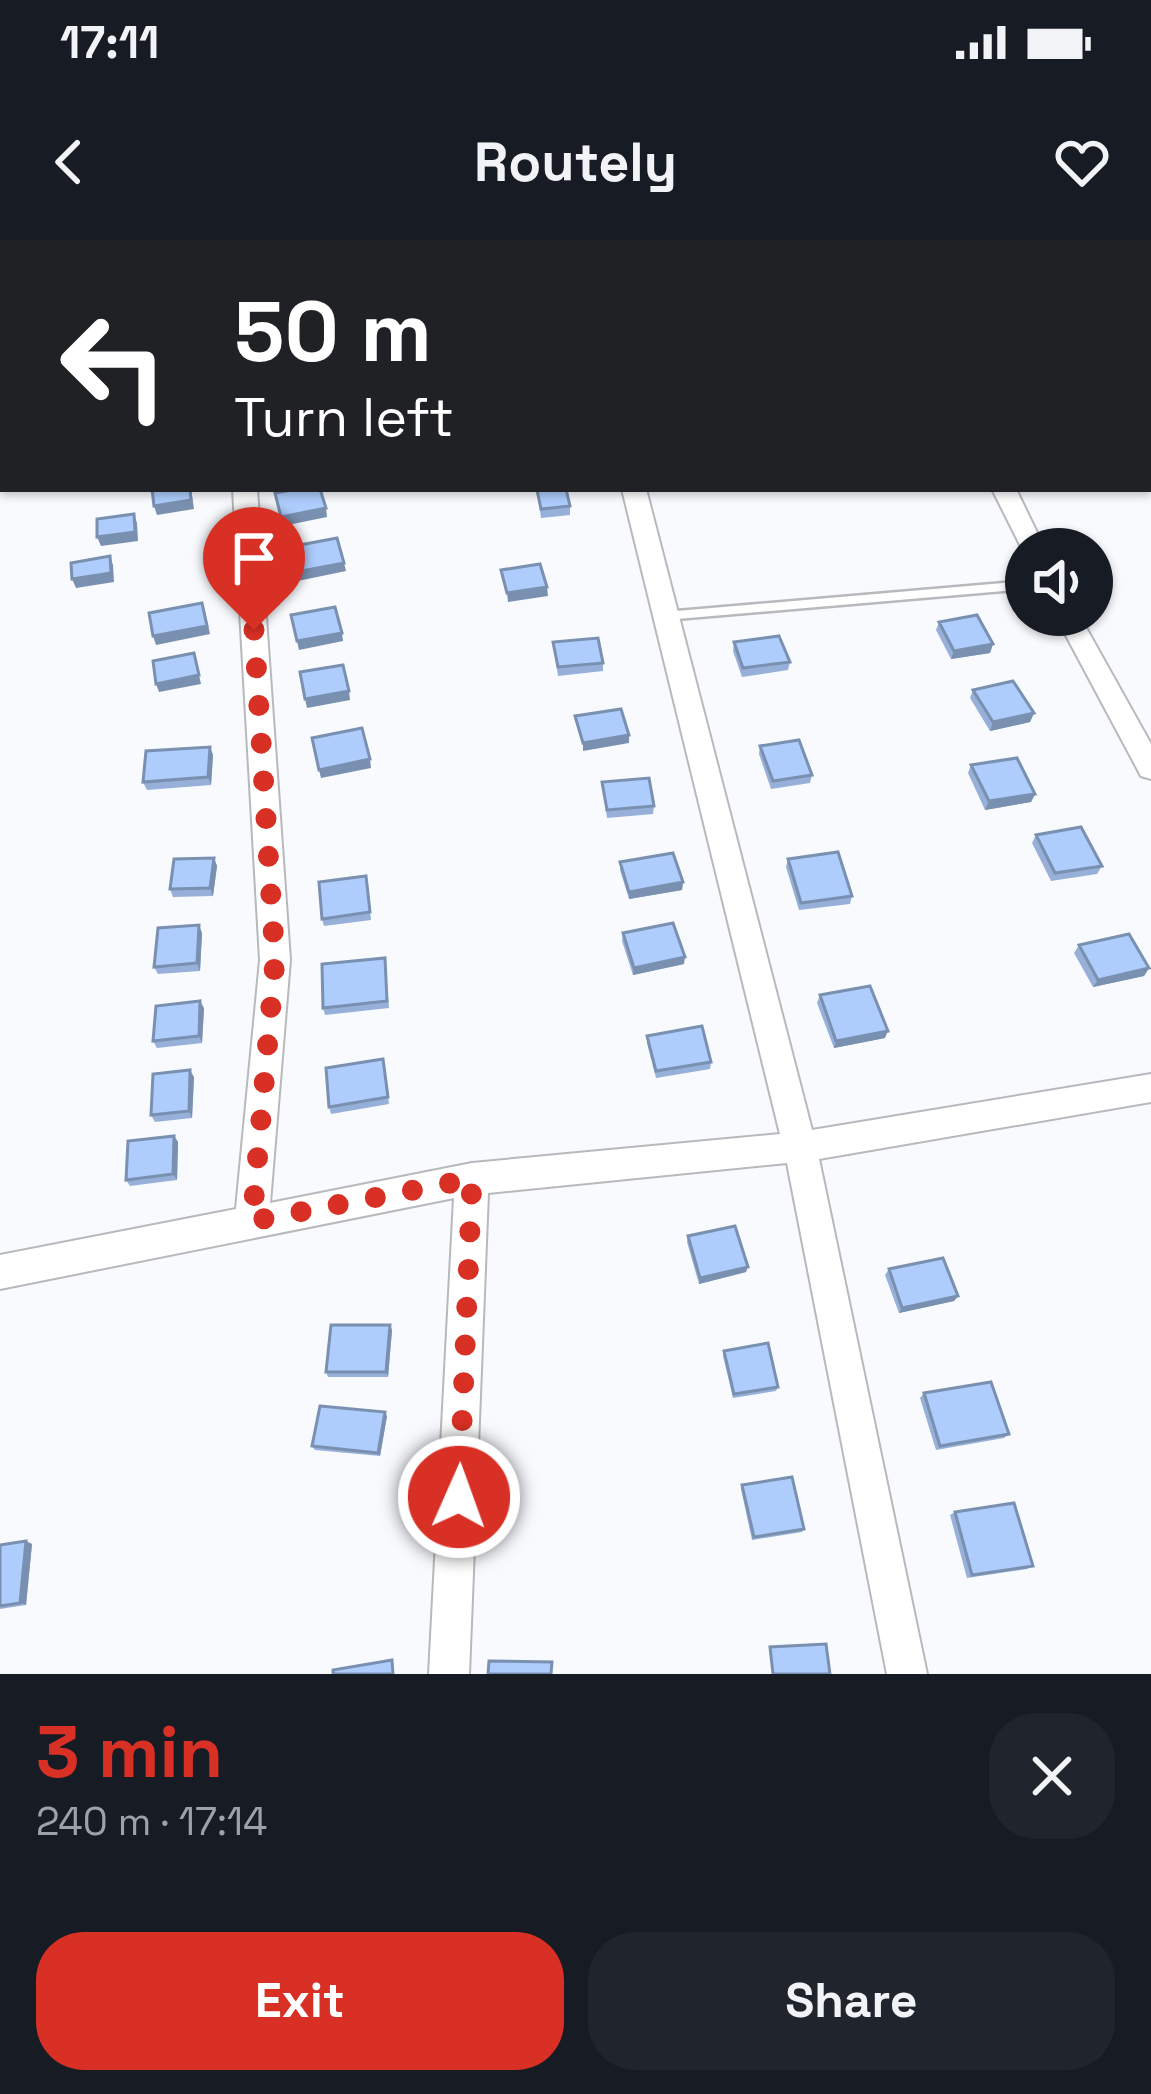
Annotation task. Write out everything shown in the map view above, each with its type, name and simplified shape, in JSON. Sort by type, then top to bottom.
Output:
[{"type":"street","points":[[245,492],[275,960],[252,1221]]},
{"type":"street","points":[[635,492],[800,1147],[907,1674]]},
{"type":"street","points":[[1005,492],[1023,528]]},
{"type":"street","points":[[1078,636],[1151,769]]},
{"type":"street","points":[[0,1272],[472,1179],[800,1147],[1151,1088]]},
{"type":"street","points":[[449,1674],[472,1179]]},
{"type":"lane","points":[[665,616],[1005,586]]},
{"type":"building","points":[[152,492],[190,492],[191,500],[154,506]]},
{"type":"building","points":[[321,492],[326,508],[281,517],[275,493]]},
{"type":"building","points":[[537,492],[567,492],[570,506],[541,509]]},
{"type":"building","points":[[134,514],[135,532],[97,537],[97,519]]},
{"type":"building","points":[[337,538],[344,563],[291,573],[284,548]]},
{"type":"building","points":[[110,556],[111,573],[72,579],[71,563]]},
{"type":"building","points":[[540,564],[547,587],[507,593],[501,570]]},
{"type":"building","points":[[202,603],[207,626],[153,636],[149,613]]},
{"type":"building","points":[[335,607],[342,633],[297,641],[291,615]]},
{"type":"building","points":[[977,615],[993,644],[954,651],[939,622]]},
{"type":"building","points":[[779,636],[790,662],[743,668],[734,642]]},
{"type":"building","points":[[598,638],[603,663],[558,667],[553,642]]},
{"type":"building","points":[[194,653],[199,675],[156,684],[153,661]]},
{"type":"building","points":[[343,665],[349,691],[305,699],[300,672]]},
{"type":"building","points":[[1013,681],[1034,713],[993,722],[973,690]]},
{"type":"building","points":[[621,709],[629,735],[583,743],[575,716]]},
{"type":"building","points":[[362,728],[370,759],[319,770],[312,738]]},
{"type":"building","points":[[799,740],[812,775],[773,781],[760,746]]},
{"type":"building","points":[[210,747],[208,777],[143,782],[146,751]]},
{"type":"building","points":[[1017,758],[1035,794],[989,801],[971,765]]},
{"type":"building","points":[[649,778],[654,806],[607,810],[602,782]]},
{"type":"building","points":[[1081,827],[1102,866],[1055,873],[1036,835]]},
{"type":"building","points":[[838,852],[852,896],[801,903],[788,859]]},
{"type":"building","points":[[673,853],[683,882],[629,892],[620,862]]},
{"type":"building","points":[[214,858],[210,888],[170,889],[174,859]]},
{"type":"building","points":[[366,876],[370,912],[322,919],[319,882]]},
{"type":"building","points":[[673,923],[685,957],[634,968],[623,933]]},
{"type":"building","points":[[199,925],[197,963],[154,967],[158,928]]},
{"type":"building","points":[[1129,934],[1149,968],[1098,980],[1079,945]]},
{"type":"building","points":[[385,958],[387,1001],[323,1008],[322,964]]},
{"type":"building","points":[[870,986],[888,1031],[836,1041],[820,995]]},
{"type":"building","points":[[200,1001],[199,1036],[153,1041],[156,1006]]},
{"type":"building","points":[[702,1026],[711,1062],[656,1071],[647,1036]]},
{"type":"building","points":[[383,1059],[388,1097],[329,1107],[326,1068]]},
{"type":"building","points":[[190,1070],[189,1111],[151,1115],[153,1074]]},
{"type":"building","points":[[174,1136],[173,1174],[126,1180],[128,1141]]},
{"type":"building","points":[[735,1226],[748,1267],[700,1278],[688,1236]]},
{"type":"building","points":[[943,1258],[958,1296],[902,1308],[889,1269]]},
{"type":"building","points":[[331,1325],[390,1325],[386,1372],[326,1372]]},
{"type":"building","points":[[768,1343],[778,1387],[734,1394],[724,1351]]},
{"type":"building","points":[[991,1382],[1009,1434],[940,1446],[924,1393]]},
{"type":"building","points":[[320,1406],[385,1412],[378,1453],[312,1446]]},
{"type":"building","points":[[792,1477],[804,1529],[754,1537],[742,1485]]},
{"type":"building","points":[[1014,1503],[1033,1566],[972,1575],[955,1512]]},
{"type":"building","points":[[26,1541],[20,1603],[0,1606],[0,1545]]},
{"type":"building","points":[[826,1644],[830,1674],[773,1674],[770,1647]]},
{"type":"building","points":[[392,1660],[393,1674],[333,1674],[333,1670]]},
{"type":"building","points":[[489,1661],[552,1662],[551,1674],[488,1674]]},
{"type":"route","points":[[254,630],[275,960],[252,1221],[472,1179],[459,1497]]}]
